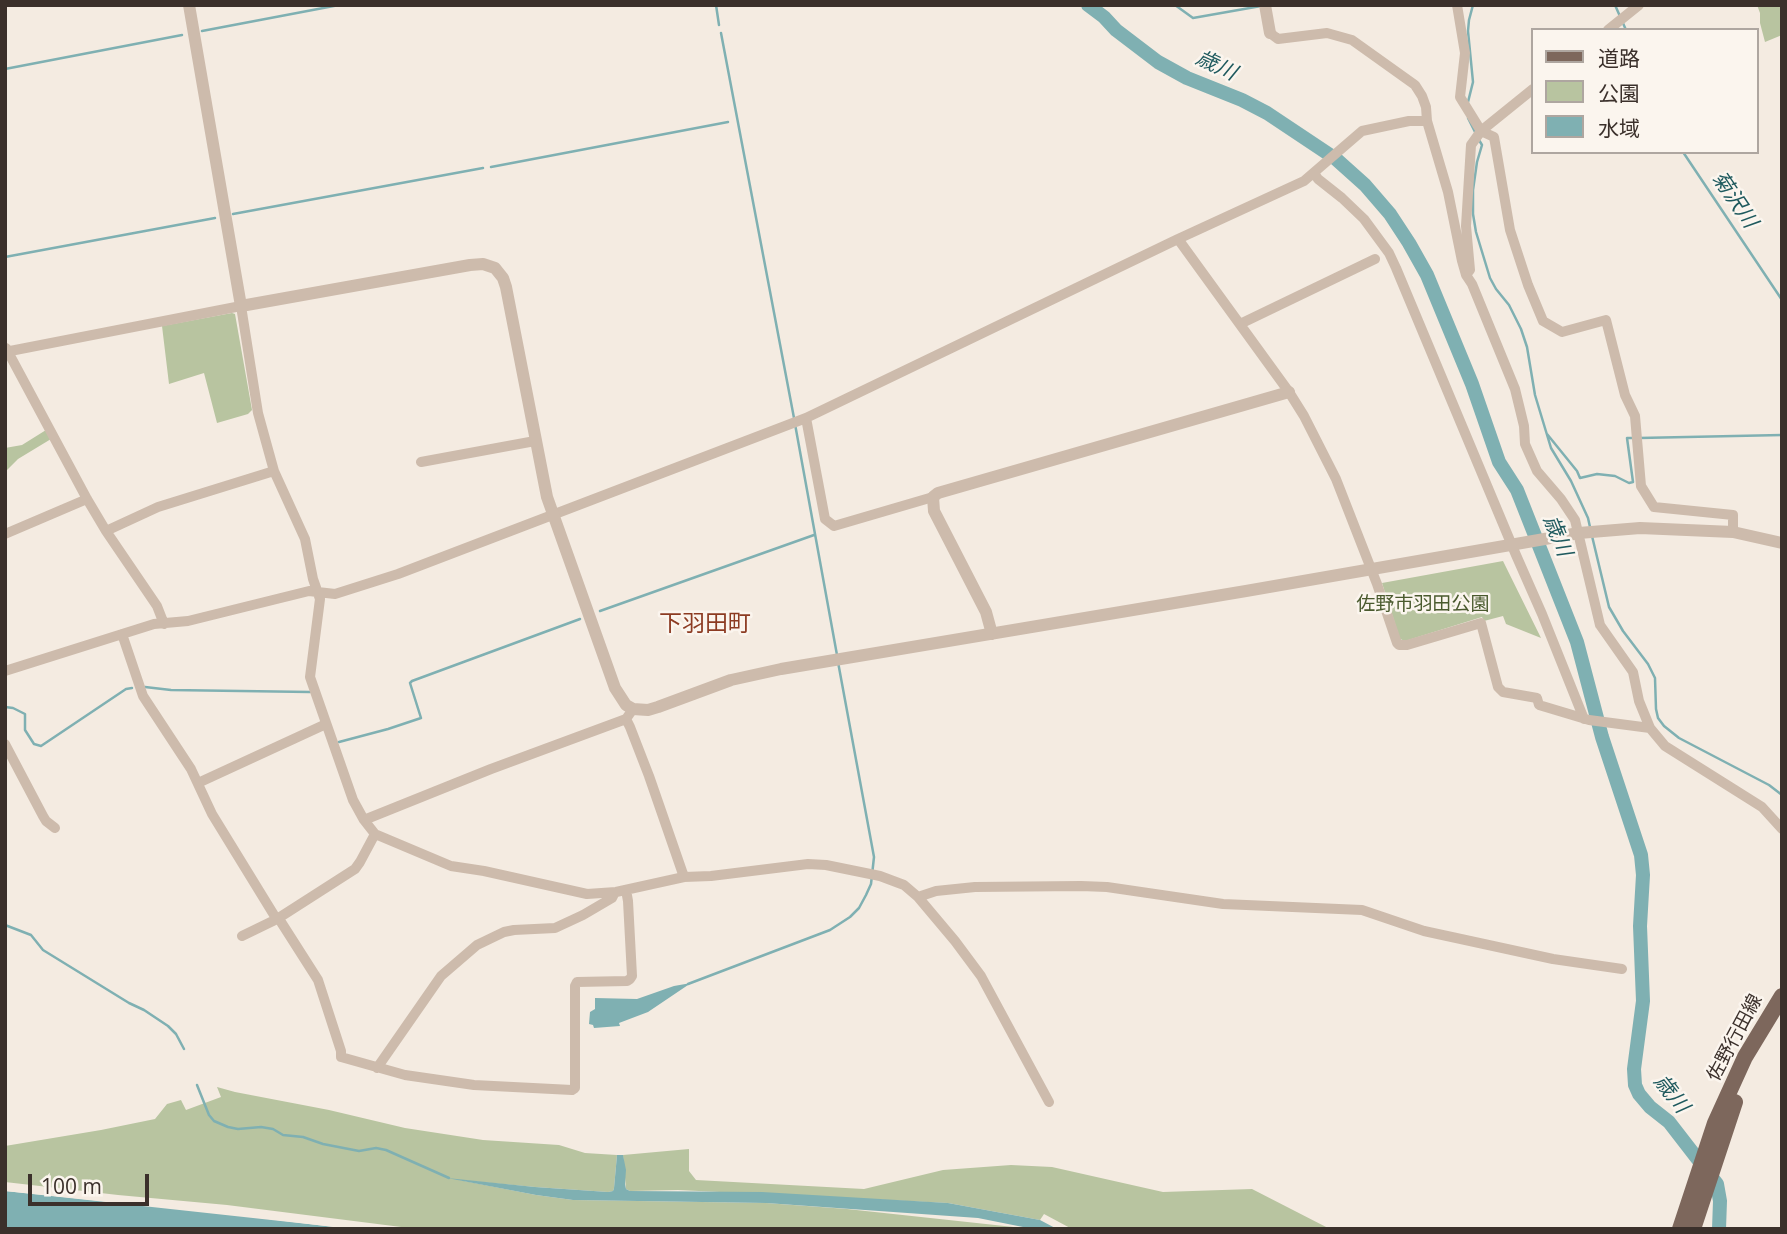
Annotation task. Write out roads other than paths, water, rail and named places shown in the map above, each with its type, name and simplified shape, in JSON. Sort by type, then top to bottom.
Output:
[{"type":"main road","name":"佐野行田線","points":[[1714,1145],[1740,1066],[1782,996]]},
{"type":"main road","name":"佐野行田線","points":[[1714,1145],[1752,1063],[1782,1013]]},
{"type":"main road","points":[[1680,1229],[1697,1196],[1714,1145]]},
{"type":"main road","points":[[1693,1229],[1697,1196]]},
{"type":"street","points":[[188,5],[242,306],[258,413],[274,471],[304,539],[318,591],[319,605],[310,677],[353,800],[364,820],[375,834],[451,866],[587,894],[620,891],[684,877],[807,864],[867,873],[904,885],[918,897],[981,976],[1049,1102]]},
{"type":"street","points":[[1265,5],[1270,33],[1278,39],[1327,33],[1352,40],[1415,85],[1422,96],[1448,192],[1466,275],[1515,389],[1524,426],[1525,444],[1537,471],[1575,520],[1600,625],[1633,672],[1639,701],[1650,728],[1665,746],[1762,807],[1782,829]]},
{"type":"street","points":[[1457,5],[1465,53],[1460,97],[1479,134]]},
{"type":"street","points":[[1616,24],[1639,5]]},
{"type":"street","points":[[1466,275],[1470,270],[1466,226],[1471,145],[1479,134],[1532,90]]},
{"type":"street","points":[[5,671],[154,624],[206,617],[303,592],[335,594],[398,574],[798,421],[1304,181],[1362,131],[1409,121],[1427,121]]},
{"type":"street","points":[[1479,134],[1494,137],[1510,230],[1543,321],[1562,332],[1606,320],[1625,395],[1634,416],[1642,486],[1654,508],[1733,515],[1733,532]]},
{"type":"street","points":[[1318,169],[1318,179],[1364,219],[1389,253],[1586,719]]},
{"type":"street","points":[[1178,239],[1304,416],[1336,479],[1399,645],[1481,623],[1498,687],[1503,692],[1537,698],[1539,705],[1586,719],[1650,728]]},
{"type":"street","points":[[1240,324],[1375,259]]},
{"type":"street","points":[[164,624],[157,606],[87,499],[6,350],[470,265],[483,264],[495,268],[506,287],[535,441],[553,515],[615,688],[626,705],[630,727],[684,877]]},
{"type":"street","points":[[798,421],[825,519],[834,526],[933,497],[945,490],[1289,392]]},
{"type":"street","points":[[421,462],[535,441]]},
{"type":"street","points":[[106,531],[158,507],[274,471]]},
{"type":"street","points":[[933,497],[934,511],[986,612],[992,634]]},
{"type":"street","points":[[5,534],[87,499]]},
{"type":"street","points":[[364,820],[629,714],[658,707],[742,677],[1577,533],[1640,528],[1733,532],[1782,543]]},
{"type":"street","points":[[122,634],[143,696],[191,769],[212,814],[318,980],[341,1057],[405,1075],[474,1085],[572,1090],[575,1088],[577,982],[627,981],[632,976],[628,901],[620,891]]},
{"type":"street","points":[[198,783],[326,724]]},
{"type":"street","points":[[5,744],[43,816],[55,828]]},
{"type":"street","points":[[242,936],[278,919],[355,869],[375,834]]},
{"type":"street","points":[[918,897],[936,891],[975,887],[1081,886],[1107,887],[1220,904],[1362,910],[1424,931],[1553,959],[1622,969]]},
{"type":"street","points":[[377,1068],[441,976],[477,945],[504,932],[555,928],[583,915],[620,891]]},
{"type":"water","points":[[691,983],[648,1012],[619,1023],[620,1026],[594,1028],[589,1024],[590,1012],[595,1009],[595,998],[637,999]]},
{"type":"water","points":[[617,1155],[623,1155],[625,1184],[630,1191],[762,1192],[948,1203],[1040,1220],[1057,1229],[1033,1229],[978,1218],[766,1203],[573,1200],[447,1178],[608,1192],[614,1188]]},
{"type":"water","points":[[5,1191],[227,1214],[350,1229],[5,1229]]},
{"type":"waterway","points":[[202,31],[339,5]]},
{"type":"waterway","points":[[716,5],[719,25]]},
{"type":"waterway","name":"歳川","points":[[1088,5],[1158,62],[1187,78],[1267,113],[1336,159],[1365,185],[1390,214],[1427,275],[1472,384],[1499,462],[1517,490],[1577,642],[1602,737],[1641,855],[1643,1001],[1634,1069],[1635,1085],[1639,1094],[1669,1122],[1717,1184],[1720,1201],[1719,1229]]},
{"type":"waterway","points":[[1175,5],[1193,18],[1261,6]]},
{"type":"waterway","points":[[1468,102],[1473,82],[1468,31],[1473,5]]},
{"type":"waterway","name":"菊沢川","points":[[1615,5],[1625,28]]},
{"type":"waterway","points":[[721,33],[794,418]]},
{"type":"waterway","points":[[5,69],[182,35]]},
{"type":"waterway","points":[[1468,118],[1476,134]]},
{"type":"waterway","points":[[491,167],[728,122]]},
{"type":"waterway","points":[[1479,140],[1482,145],[1473,190],[1476,232],[1490,278],[1509,305],[1521,329],[1527,347],[1535,395],[1551,448],[1571,481],[1590,527]]},
{"type":"waterway","name":"菊沢川","points":[[1684,154],[1782,300]]},
{"type":"waterway","points":[[233,214],[483,168]]},
{"type":"waterway","points":[[5,257],[215,218]]},
{"type":"waterway","points":[[795,424],[837,655]]},
{"type":"waterway","points":[[1547,434],[1580,478],[1597,474],[1615,476],[1629,483],[1633,482],[1627,438],[1633,438]]},
{"type":"waterway","points":[[1639,438],[1782,435]]},
{"type":"waterway","points":[[600,611],[814,535]]},
{"type":"waterway","points":[[1592,536],[1609,607],[1655,678],[1658,718],[1679,738],[1769,785],[1782,795]]},
{"type":"waterway","points":[[339,742],[421,718],[410,683],[412,681],[580,619]]},
{"type":"waterway","points":[[688,984],[830,930],[850,917],[866,895],[871,884],[874,857],[838,662]]},
{"type":"waterway","points":[[145,687],[171,690],[310,692]]},
{"type":"waterway","points":[[5,707],[25,714],[25,730],[34,744],[41,746],[126,689],[132,688]]},
{"type":"waterway","points":[[5,925],[31,935],[43,950],[168,1026],[184,1049]]},
{"type":"waterway","points":[[197,1085],[209,1115],[214,1121],[228,1127],[273,1129],[283,1135],[303,1137],[359,1151],[376,1148],[386,1150],[449,1178]]},
{"type":"district","name":"下羽田町","points":[[705,624]]},
{"type":"park label","name":"佐野市羽田公園","points":[[1423,605]]}]
